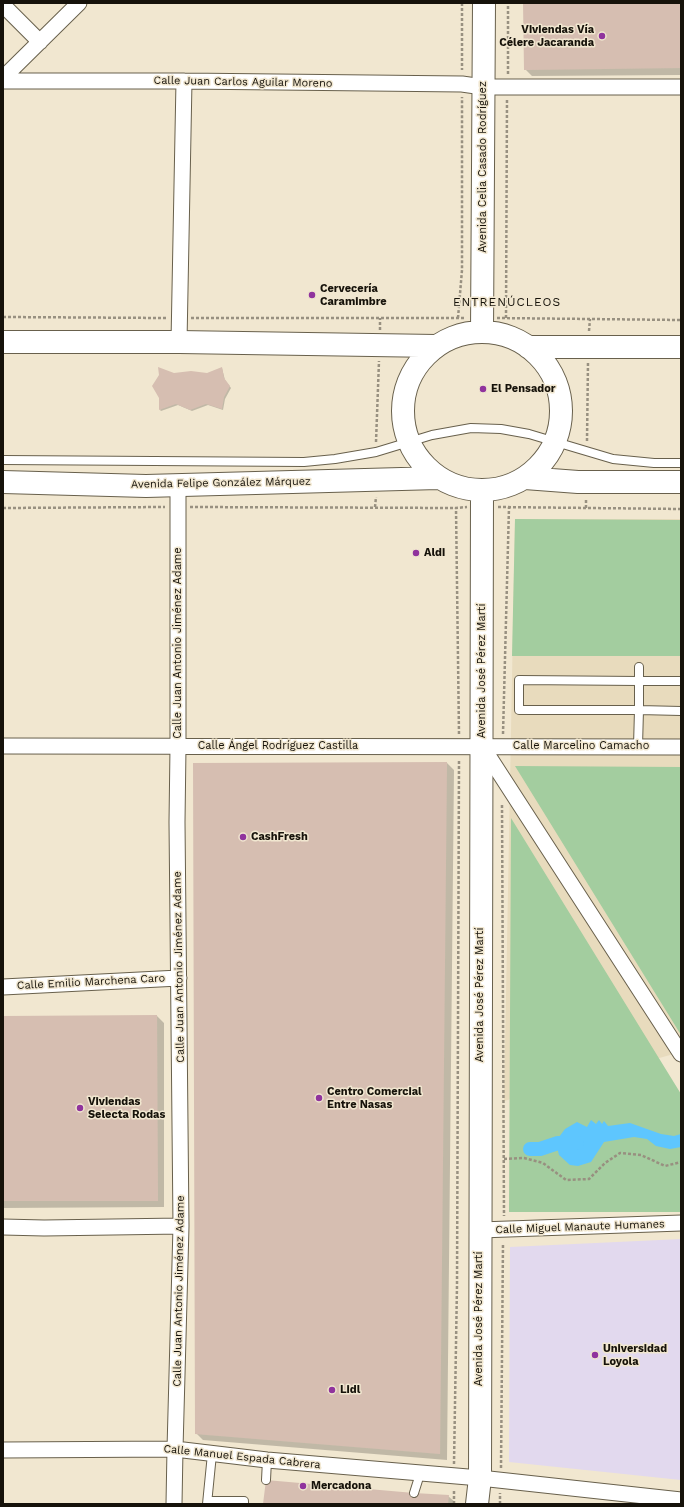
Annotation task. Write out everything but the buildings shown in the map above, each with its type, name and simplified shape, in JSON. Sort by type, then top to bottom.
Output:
[{"type":"main road","name":"Avenida Celia Casado Rodríguez","points":[[482,325],[484,3]]},
{"type":"main road","points":[[482,325],[493,333],[511,338],[528,347],[546,365],[557,388],[561,413],[555,442],[544,460],[525,478],[505,487],[482,491],[459,487],[438,478],[419,460],[409,443],[402,412],[406,387],[418,364],[436,346],[482,325]]},
{"type":"main road","points":[[3,342],[179,342],[436,346]]},
{"type":"main road","points":[[528,347],[681,347]]},
{"type":"main road","name":"Avenida Felipe González Márquez","points":[[3,482],[146,486],[438,478]]},
{"type":"main road","points":[[525,478],[586,482],[681,482]]},
{"type":"main road","name":"Avenida José Pérez Martí","points":[[478,1503],[480,1478],[482,491]]},
{"type":"street","points":[[3,79],[79,3]]},
{"type":"street","points":[[3,6],[40,42]]},
{"type":"street","name":"Calle Juan Carlos Aguilar Moreno","points":[[3,79],[462,84],[483,87],[681,87]]},
{"type":"street","points":[[179,342],[184,81]]},
{"type":"street","name":"Calle Juan Antonio Jiménez Adame","points":[[174,1504],[181,1226],[177,822],[178,485]]},
{"type":"street","name":"Calle Ángel Rodríguez Castilla","points":[[3,746],[481,746]]},
{"type":"street","points":[[481,746],[681,1054]]},
{"type":"street","name":"Calle Marcelino Camacho","points":[[481,746],[681,746]]},
{"type":"street","name":"Calle Emilio Marchena Caro","points":[[3,987],[179,978]]},
{"type":"street","name":"Calle Miguel Manaute Humanes","points":[[480,1230],[681,1223]]},
{"type":"street","points":[[3,1227],[44,1228],[181,1226]]},
{"type":"street","name":"Calle Manuel Espada Cabrera","points":[[3,1450],[175,1449],[267,1460],[501,1480],[679,1501]]},
{"type":"lane","points":[[3,460],[304,462],[335,459],[376,452],[432,435],[471,428],[501,428],[529,434],[613,459],[654,463],[681,463]]},
{"type":"lane","points":[[638,746],[639,667]]},
{"type":"lane","points":[[681,681],[519,680],[520,710],[681,711]]},
{"type":"lane","points":[[212,1454],[208,1502],[244,1502],[244,1504]]},
{"type":"lane","points":[[266,1480],[267,1460]]},
{"type":"lane","points":[[414,1493],[420,1474]]},
{"type":"path","points":[[458,318],[462,270],[462,3]]},
{"type":"path","points":[[506,318],[508,3]]},
{"type":"path","points":[[3,317],[458,318],[482,325],[506,318],[681,320]]},
{"type":"path","points":[[376,452],[380,318]]},
{"type":"path","points":[[587,451],[588,347],[590,319]]},
{"type":"path","points":[[376,479],[376,507]]},
{"type":"path","points":[[586,482],[586,508]]},
{"type":"path","points":[[503,746],[509,507]]},
{"type":"path","points":[[3,508],[456,508]]},
{"type":"path","points":[[500,1504],[504,1229],[502,936],[503,780]]},
{"type":"path","points":[[504,1159],[524,1158],[543,1163],[566,1180],[589,1179],[605,1163],[620,1153],[641,1155],[665,1166],[681,1162]]},
{"type":"shaded area","points":[[515,519],[681,519],[681,1052],[504,1101]]},
{"type":"shaded area","name":"Universidad Loyola","points":[[681,1239],[681,1480],[509,1462],[510,1247]]},
{"type":"green space","points":[[515,519],[681,520],[681,656],[512,656]]},
{"type":"green space","points":[[515,766],[681,767],[681,1035]]},
{"type":"green space","points":[[511,818],[681,1094],[681,1212],[509,1212]]},
{"type":"water","points":[[591,1120],[596,1124],[599,1120],[602,1124],[604,1121],[608,1126],[630,1123],[661,1134],[674,1136],[681,1134],[681,1147],[670,1149],[656,1146],[647,1139],[634,1137],[604,1142],[591,1162],[578,1166],[570,1165],[559,1155],[557,1147],[559,1137],[565,1129],[577,1122],[587,1127]]},
{"type":"waterway","points":[[530,1149],[540,1149],[558,1143],[577,1143]]},
{"type":"place","name":"Viviendas Vía Célere Jacaranda","points":[[602,36]]},
{"type":"place","name":"Cervecería Caramimbre","points":[[312,295]]},
{"type":"place","name":"El Pensador","points":[[483,389]]},
{"type":"place","name":"Aldi","points":[[416,553]]},
{"type":"place","name":"CashFresh","points":[[243,837]]},
{"type":"place","name":"Centro Comercial Entre Nasas","points":[[319,1098]]},
{"type":"place","name":"Viviendas Selecta Rodas","points":[[80,1108]]},
{"type":"place","name":"Universidad Loyola","points":[[595,1355]]},
{"type":"place","name":"Lidl","points":[[332,1390]]},
{"type":"place","name":"Mercadona","points":[[303,1486]]},
{"type":"district","name":"ENTRENÚCLEOS","points":[[507,302]]}]
